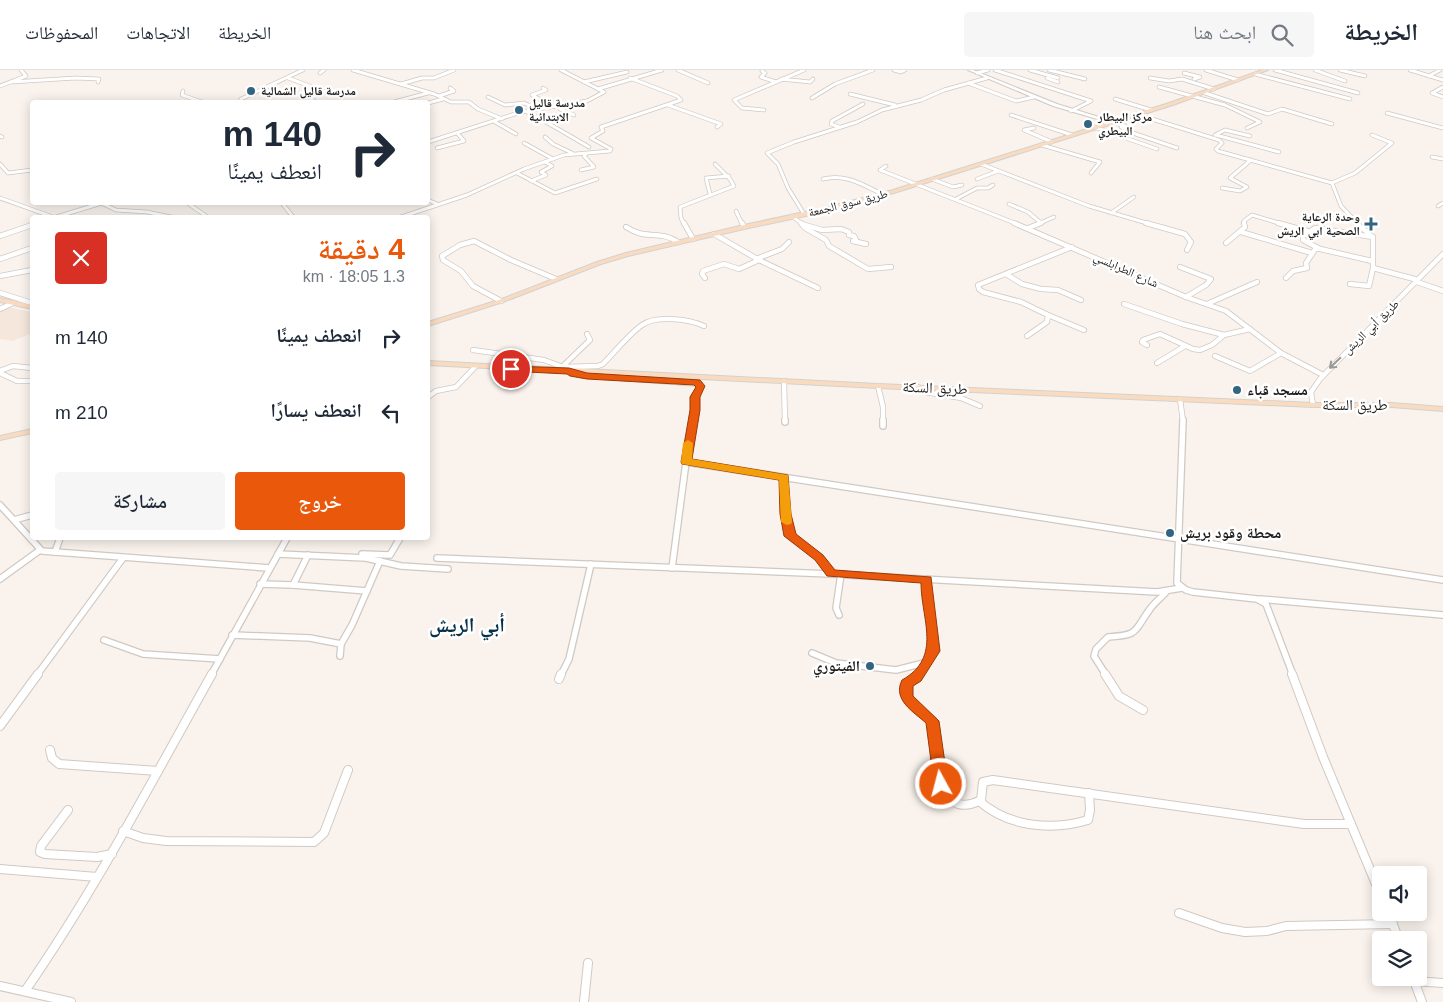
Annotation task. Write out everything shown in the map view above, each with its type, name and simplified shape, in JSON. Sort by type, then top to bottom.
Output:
[{"type":"main road","points":[[970,70],[1034,97],[1113,122]]},
{"type":"main road","name":"طريق سوق الجمعة","points":[[430,323],[501,301],[599,263],[678,242],[804,214],[882,194],[1205,93],[1266,70]]},
{"type":"main road","points":[[0,300],[30,306]]},
{"type":"main road","name":"طريق السكة","points":[[430,363],[474,367],[878,386],[1314,405],[1391,405],[1443,409]]},
{"type":"main road","points":[[0,438],[30,431]]},
{"type":"street","points":[[0,86],[26,76],[22,70]]},
{"type":"street","points":[[290,70],[302,70]]},
{"type":"street","points":[[242,100],[302,70]]},
{"type":"street","points":[[320,72],[324,70]]},
{"type":"street","points":[[353,70],[454,102],[469,102],[478,109],[502,119]]},
{"type":"street","points":[[398,84],[422,78],[434,78],[454,70]]},
{"type":"street","points":[[430,141],[537,109],[582,101],[604,92],[561,70]]},
{"type":"street","points":[[598,89],[662,70]]},
{"type":"street","points":[[678,70],[708,83]]},
{"type":"street","points":[[764,110],[742,108],[734,100],[804,70]]},
{"type":"street","points":[[812,98],[835,84],[873,70]]},
{"type":"street","points":[[894,70],[901,72],[905,70]]},
{"type":"street","points":[[977,73],[988,70]]},
{"type":"street","points":[[994,70],[1091,101],[1071,110]]},
{"type":"street","points":[[1030,70],[1045,74],[1046,78],[1058,80]]},
{"type":"street","points":[[1050,70],[1085,79]]},
{"type":"street","points":[[1206,70],[1238,80]]},
{"type":"street","points":[[1276,70],[1358,93]]},
{"type":"street","points":[[1315,70],[1345,81]]},
{"type":"street","points":[[1340,70],[1365,76]]},
{"type":"street","points":[[1410,70],[1443,80]]},
{"type":"street","points":[[1429,76],[1440,70]]},
{"type":"street","points":[[762,71],[765,73],[761,77],[776,82]]},
{"type":"street","points":[[1194,79],[1200,77],[1185,71],[1177,76],[1214,89]]},
{"type":"street","points":[[584,82],[627,72]]},
{"type":"street","points":[[1255,74],[1350,99]]},
{"type":"street","points":[[11,82],[99,78],[98,82]]},
{"type":"street","points":[[288,78],[326,92],[310,98],[312,100]]},
{"type":"street","points":[[406,215],[467,195],[553,159],[574,154],[611,150],[608,146],[591,138],[603,131],[601,127],[681,99],[630,78]]},
{"type":"street","points":[[804,214],[788,188],[778,164],[766,154],[786,146],[784,145],[858,122],[895,105],[921,100],[986,78]]},
{"type":"street","points":[[1150,78],[1171,81],[1182,79]]},
{"type":"street","points":[[781,79],[805,82],[810,82],[813,79]]},
{"type":"street","points":[[968,83],[1016,101],[1034,97]]},
{"type":"street","points":[[1159,87],[1195,96],[1249,115],[1260,122],[1247,128]]},
{"type":"street","points":[[1443,87],[1432,93],[1443,97]]},
{"type":"street","points":[[430,102],[454,91],[450,88]]},
{"type":"street","points":[[543,88],[546,90],[532,95],[551,106]]},
{"type":"street","points":[[183,91],[182,95],[196,100]]},
{"type":"street","points":[[402,100],[428,93]]},
{"type":"street","points":[[1205,93],[1268,114],[1282,109],[1332,124]]},
{"type":"street","points":[[850,94],[895,105]]},
{"type":"street","points":[[488,97],[506,105],[523,103],[537,109]]},
{"type":"street","points":[[1116,99],[1151,110]]},
{"type":"street","points":[[839,127],[831,124],[832,121],[863,104]]},
{"type":"street","points":[[558,105],[560,110],[574,115]]},
{"type":"street","points":[[668,105],[715,120],[721,124],[717,128]]},
{"type":"street","points":[[528,112],[562,129],[566,134],[589,147]]},
{"type":"street","points":[[1387,113],[1443,128]]},
{"type":"street","points":[[1136,114],[1211,137],[1221,142],[1216,150],[1332,182],[1354,173],[1392,143],[1372,135]]},
{"type":"street","points":[[1011,116],[1072,135]]},
{"type":"street","points":[[495,122],[516,134]]},
{"type":"street","points":[[1113,122],[1125,126],[1121,127],[1130,132],[1177,148]]},
{"type":"street","points":[[1034,128],[1024,131],[1052,142]]},
{"type":"street","points":[[1094,128],[1157,149]]},
{"type":"street","points":[[1211,137],[1225,130],[1250,136]]},
{"type":"street","points":[[437,148],[464,141],[458,134]]},
{"type":"street","points":[[1216,135],[1279,152]]},
{"type":"street","points":[[546,137],[574,154]]},
{"type":"street","points":[[524,143],[553,159]]},
{"type":"street","points":[[1042,145],[1100,162],[1091,173]]},
{"type":"street","points":[[581,170],[594,167],[584,156],[586,154]]},
{"type":"street","points":[[1432,157],[1443,159]]},
{"type":"street","points":[[1222,188],[1240,191],[1248,187],[1230,178],[1251,160]]},
{"type":"street","points":[[531,181],[546,175],[540,172],[552,166],[545,162]]},
{"type":"street","points":[[0,164],[8,173],[30,170]]},
{"type":"street","points":[[693,239],[681,218],[679,209],[710,194],[733,186],[732,179],[720,171],[716,164]]},
{"type":"street","points":[[981,164],[1048,192],[1111,213],[1185,234],[1191,242],[1188,250]]},
{"type":"street","name":"شارع الطرابلسي","points":[[886,166],[880,170],[956,198],[1186,296],[1226,311],[1281,353],[1323,374]]},
{"type":"street","points":[[977,179],[998,171]]},
{"type":"street","points":[[517,173],[555,193],[597,179]]},
{"type":"street","points":[[710,194],[706,178],[729,176]]},
{"type":"street","points":[[823,178],[839,177],[882,194]]},
{"type":"street","points":[[932,179],[953,187],[962,184]]},
{"type":"street","points":[[1332,182],[1335,197],[1340,205],[1355,222],[1371,233],[1372,238],[1373,268],[1368,287],[1350,284]]},
{"type":"street","points":[[956,198],[977,188],[988,188],[993,185]]},
{"type":"street","points":[[1111,213],[1134,197]]},
{"type":"street","points":[[0,198],[25,206],[41,215]]},
{"type":"street","points":[[430,201],[437,204]]},
{"type":"street","points":[[1438,206],[1443,203]]},
{"type":"street","points":[[1009,204],[1028,212],[1041,223]]},
{"type":"street","points":[[63,215],[96,205]]},
{"type":"street","points":[[107,205],[116,210],[162,215]]},
{"type":"street","points":[[190,205],[205,215]]},
{"type":"street","points":[[283,205],[291,215]]},
{"type":"street","points":[[736,212],[744,227]]},
{"type":"street","points":[[1226,242],[1241,232],[1245,227],[1245,219],[1255,214],[1307,231],[1318,228],[1372,238]]},
{"type":"street","points":[[792,216],[805,228],[826,240],[829,246],[868,269],[891,267]]},
{"type":"street","points":[[1028,228],[1054,217]]},
{"type":"street","points":[[802,224],[810,224],[822,231],[838,228],[844,229],[849,232],[849,235],[854,236],[856,240],[853,240],[866,244]]},
{"type":"street","points":[[0,236],[30,226]]},
{"type":"street","points":[[626,227],[639,234],[651,237],[664,235],[678,242]]},
{"type":"street","points":[[1307,231],[1303,236],[1303,240],[1318,248],[1372,261]]},
{"type":"street","points":[[1241,232],[1312,253]]},
{"type":"street","points":[[714,234],[758,260],[818,288]]},
{"type":"street","points":[[501,301],[472,286],[461,271],[443,260],[442,256],[453,249],[474,241],[511,260],[556,279]]},
{"type":"street","points":[[705,278],[702,274],[703,271],[712,266],[724,264],[739,269],[782,249],[789,242]]},
{"type":"street","points":[[1072,246],[980,284],[977,287],[992,295],[1021,302],[1048,316],[1084,330]]},
{"type":"street","points":[[1286,278],[1293,271],[1307,268],[1306,263],[1312,253],[1318,248]]},
{"type":"street","points":[[0,259],[30,249]]},
{"type":"street","name":"طريق أبي الريش","points":[[1314,405],[1310,398],[1310,392],[1323,374],[1443,254]]},
{"type":"street","points":[[1180,267],[1212,279],[1206,285],[1186,296]]},
{"type":"street","points":[[1373,268],[1443,291]]},
{"type":"street","points":[[0,276],[30,270]]},
{"type":"street","points":[[1006,274],[1022,284],[1041,289],[1058,290],[1081,300]]},
{"type":"street","points":[[1207,304],[1258,282]]},
{"type":"street","points":[[0,293],[30,301]]},
{"type":"street","points":[[0,308],[13,303]]},
{"type":"street","points":[[1124,304],[1182,324],[1224,335]]},
{"type":"street","points":[[1027,336],[1047,322],[1048,316]]},
{"type":"street","points":[[564,370],[604,364],[648,322],[662,319],[677,320],[704,326]]},
{"type":"street","points":[[1147,345],[1142,342],[1143,340],[1160,334],[1185,346],[1200,350],[1212,345],[1224,335],[1250,329]]},
{"type":"street","points":[[564,370],[591,339],[587,334]]},
{"type":"street","points":[[1157,363],[1185,346]]},
{"type":"street","points":[[472,350],[544,360],[578,376],[693,382],[700,384],[695,397],[695,410],[672,568]]},
{"type":"street","points":[[1215,356],[1250,371],[1281,353]]},
{"type":"street","points":[[30,368],[15,365],[8,366],[0,372],[17,381],[30,381]]},
{"type":"street","points":[[430,396],[436,391],[456,387],[474,367]]},
{"type":"street","points":[[784,381],[785,422]]},
{"type":"street","points":[[878,386],[883,407],[883,426]]},
{"type":"street","points":[[918,387],[919,390],[960,398],[980,406]]},
{"type":"street","points":[[1180,399],[1183,416],[1177,581],[1182,588]]},
{"type":"street","points":[[686,462],[1443,580]]},
{"type":"street","points":[[784,477],[786,514],[790,536],[819,558],[831,574]]},
{"type":"street","points":[[0,505],[30,538]]},
{"type":"street","points":[[14,520],[30,516]]},
{"type":"street","points":[[31,540],[40,550],[54,552],[269,568]]},
{"type":"street","points":[[54,552],[59,540]]},
{"type":"street","points":[[25,991],[52,952],[112,854],[123,831],[286,540]]},
{"type":"street","points":[[279,552],[388,556],[394,551],[399,540]]},
{"type":"street","points":[[0,579],[40,550]]},
{"type":"street","points":[[279,552],[366,558],[408,566],[448,569]]},
{"type":"street","points":[[293,585],[308,555]]},
{"type":"street","points":[[0,726],[123,558]]},
{"type":"street","points":[[437,558],[841,574],[1166,592],[1182,588],[1193,592],[1257,599],[1443,615]]},
{"type":"street","points":[[340,656],[341,644],[352,625],[380,562]]},
{"type":"street","points":[[559,679],[569,659],[592,564]]},
{"type":"street","points":[[839,615],[836,608],[841,574]]},
{"type":"street","points":[[927,579],[927,595],[934,651],[917,678],[906,684],[906,696],[908,700],[933,721],[939,776],[946,796],[957,803],[965,805],[979,801]]},
{"type":"street","points":[[260,584],[367,590]]},
{"type":"street","points":[[1143,710],[1119,696],[1094,656],[1096,649],[1108,637],[1128,636],[1137,631],[1150,608],[1166,592]]},
{"type":"street","points":[[1257,599],[1267,606],[1320,749],[1372,874]]},
{"type":"street","points":[[232,635],[310,638],[341,644]]},
{"type":"street","points":[[104,640],[143,654],[220,659]]},
{"type":"street","points":[[812,653],[836,663],[896,670],[928,662]]},
{"type":"street","points":[[50,750],[52,758],[58,764],[158,771]]},
{"type":"street","points":[[123,831],[143,838],[166,841],[314,842],[324,833],[348,770]]},
{"type":"street","points":[[979,801],[982,784],[989,780],[1304,824],[1351,824]]},
{"type":"street","points":[[979,801],[996,815],[1008,820],[1038,824],[1070,824],[1089,818],[1089,794]]},
{"type":"street","points":[[68,810],[39,849],[40,852],[87,857],[112,854]]},
{"type":"street","points":[[0,869],[97,877]]},
{"type":"street","points":[[1179,913],[1212,925],[1252,932],[1273,930],[1286,926],[1393,924]]},
{"type":"street","points":[[1392,921],[1395,931]]},
{"type":"street","points":[[584,1002],[588,963]]},
{"type":"street","points":[[1427,981],[1443,983]]},
{"type":"street","points":[[0,986],[71,1002]]},
{"type":"street","points":[[1416,986],[1422,1002]]},
{"type":"shaded area","points":[[7,307],[30,312],[30,334],[13,341],[0,339],[0,310]]},
{"type":"slow traffic","points":[[688,443],[686,462],[784,477],[787,522]]},
{"type":"place","name":"مدرسة قاليل الشمالية","points":[[251,91]]},
{"type":"place","name":"مدرسة قاليل الابتدائية","points":[[519,110]]},
{"type":"place","name":"مركز البيطار البيطري","points":[[1088,124]]},
{"type":"place","name":"وحدة الرعاية الصحية ابي الريش","points":[[1371,224]]},
{"type":"place","name":"مسجد قباء","points":[[1237,390]]},
{"type":"place","name":"محطة وقود بريش","points":[[1170,533]]},
{"type":"place","name":"الفيتوري","points":[[870,666]]},
{"type":"district","name":"أبي الريش","points":[[467,625]]},
{"type":"route","points":[[511,369],[569,371],[578,376],[696,382],[700,384],[701,386],[695,397],[695,410],[686,462],[784,477],[786,514],[790,536],[819,558],[831,574],[927,579],[927,595],[934,651],[917,678],[906,684],[906,696],[916,708],[933,721],[941,784]]}]
